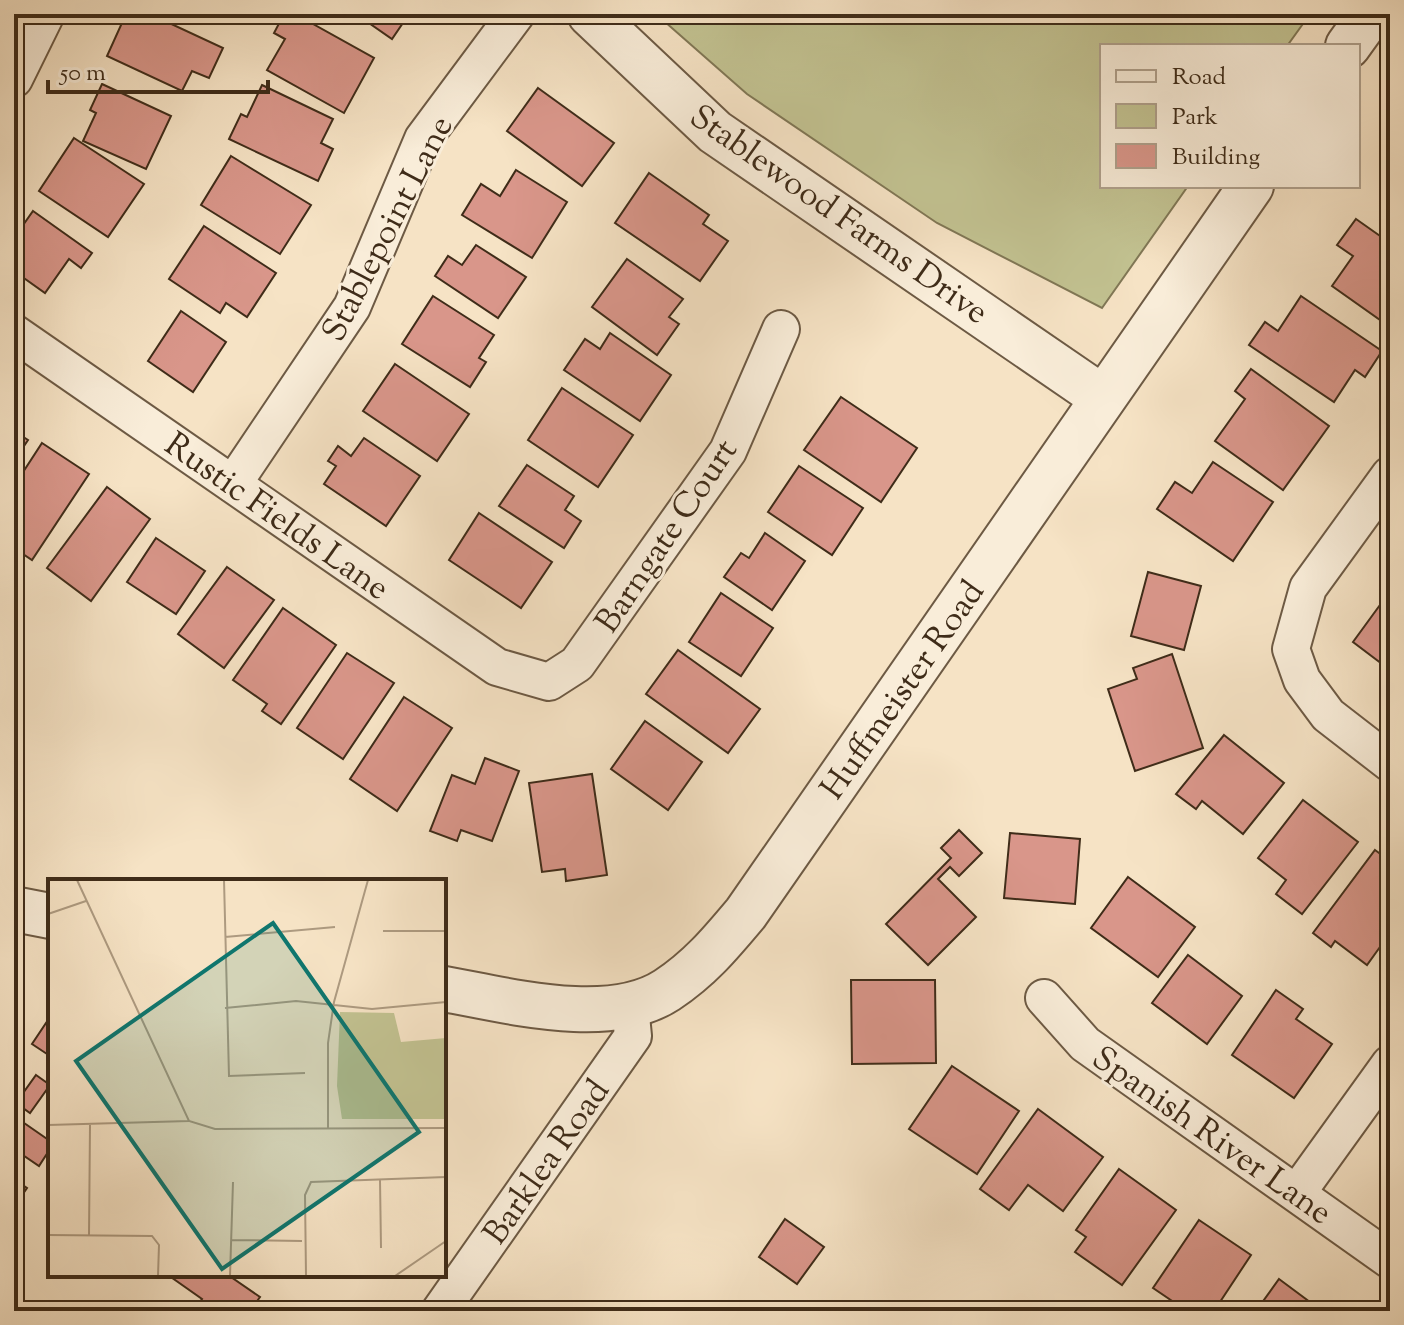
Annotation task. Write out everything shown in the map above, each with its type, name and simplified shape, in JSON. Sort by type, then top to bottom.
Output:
[{"type":"street","points":[[14,79],[46,14]]},
{"type":"street","name":"Stablepoint Lane","points":[[233,484],[352,307],[423,139],[516,14]]},
{"type":"street","name":"Stablewood Farms Drive","points":[[590,14],[715,132],[1103,398]]},
{"type":"street","points":[[1349,44],[1371,14]]},
{"type":"street","name":"Huffmeister Road","points":[[446,989],[545,1007],[590,1010],[630,1006],[664,992],[708,958],[746,913],[1250,188]]},
{"type":"street","name":"Barngate Court","points":[[549,682],[577,664],[728,451],[781,329]]},
{"type":"street","name":"Rustic Fields Lane","points":[[14,333],[497,667],[549,682]]},
{"type":"street","points":[[1390,475],[1308,588],[1291,649],[1302,680],[1328,715],[1390,763]]},
{"type":"street","points":[[14,909],[48,916]]},
{"type":"street","name":"Spanish River Lane","points":[[1044,998],[1085,1044],[1390,1260]]},
{"type":"street","name":"Barklea Road","points":[[440,1311],[633,1036],[630,1006]]},
{"type":"street","points":[[1297,1193],[1390,1064]]},
{"type":"green space","points":[[656,14],[1310,14],[1288,44],[1100,44],[1100,188],[1187,188],[1102,308],[937,223],[747,94]]},
{"type":"building","points":[[126,14],[150,14],[223,48],[209,78],[192,71],[182,91],[107,56]]},
{"type":"building","points":[[284,14],[295,14],[374,58],[344,113],[267,70],[285,39],[274,33]]},
{"type":"building","points":[[356,14],[409,14],[392,39]]},
{"type":"building","points":[[102,84],[171,116],[146,169],[83,141],[96,113],[90,110]]},
{"type":"building","points":[[262,85],[333,119],[321,143],[333,149],[318,181],[229,139],[241,114],[247,117]]},
{"type":"building","points":[[538,88],[614,143],[582,186],[507,131]]},
{"type":"building","points":[[74,138],[144,184],[108,237],[39,191]]},
{"type":"building","points":[[231,156],[311,205],[280,254],[201,205]]},
{"type":"building","points":[[516,170],[567,202],[532,258],[462,215],[481,184],[500,196]]},
{"type":"building","points":[[649,173],[709,215],[703,224],[728,241],[700,281],[615,223]]},
{"type":"building","points":[[33,211],[92,253],[81,268],[69,259],[45,293],[14,271],[14,256],[22,245],[14,238]]},
{"type":"building","points":[[1356,219],[1390,243],[1390,327],[1332,286],[1353,256],[1337,245]]},
{"type":"building","points":[[204,226],[276,273],[247,317],[226,303],[220,313],[169,279]]},
{"type":"building","points":[[476,245],[526,277],[498,318],[435,276],[448,256],[462,265]]},
{"type":"building","points":[[627,259],[683,299],[669,317],[679,324],[657,355],[592,307]]},
{"type":"building","points":[[433,296],[494,335],[479,358],[486,362],[470,387],[402,344]]},
{"type":"building","points":[[1301,296],[1382,351],[1365,377],[1355,370],[1334,402],[1249,345],[1265,322],[1278,331]]},
{"type":"building","points":[[181,311],[226,342],[193,392],[148,361]]},
{"type":"building","points":[[610,333],[671,375],[640,421],[564,370],[585,339],[600,349]]},
{"type":"building","points":[[395,364],[469,414],[437,461],[363,411]]},
{"type":"building","points":[[1251,369],[1329,426],[1283,490],[1215,441],[1245,399],[1235,391]]},
{"type":"building","points":[[562,388],[633,435],[598,487],[528,440]]},
{"type":"building","points":[[841,397],[917,448],[881,502],[804,450]]},
{"type":"building","points":[[14,431],[28,440],[14,461]]},
{"type":"building","points":[[364,438],[420,476],[386,526],[324,484],[336,466],[328,461],[338,446],[351,456]]},
{"type":"building","points":[[42,443],[89,474],[32,560],[14,548],[14,486]]},
{"type":"building","points":[[1213,462],[1273,502],[1233,561],[1157,509],[1175,482],[1192,493]]},
{"type":"building","points":[[527,465],[574,496],[565,510],[581,521],[564,548],[499,506]]},
{"type":"building","points":[[799,466],[863,508],[832,555],[768,512]]},
{"type":"building","points":[[107,487],[150,519],[91,601],[47,568]]},
{"type":"building","points":[[479,513],[552,562],[521,608],[449,560]]},
{"type":"building","points":[[765,533],[805,561],[772,610],[724,577],[741,553],[749,558]]},
{"type":"building","points":[[156,538],[205,571],[176,614],[127,582]]},
{"type":"building","points":[[227,567],[274,600],[224,668],[178,634]]},
{"type":"building","points":[[1148,572],[1201,586],[1184,650],[1131,636]]},
{"type":"building","points":[[721,593],[773,628],[741,676],[689,642]]},
{"type":"building","points":[[1388,594],[1390,596],[1390,670],[1353,642]]},
{"type":"building","points":[[283,608],[336,645],[281,724],[262,711],[267,704],[233,680]]},
{"type":"building","points":[[678,650],[760,709],[728,753],[646,694]]},
{"type":"building","points":[[347,653],[394,683],[343,759],[297,728]]},
{"type":"building","points":[[1172,654],[1203,748],[1135,771],[1108,689],[1137,679],[1133,668]]},
{"type":"building","points":[[404,697],[452,728],[397,811],[350,779]]},
{"type":"building","points":[[645,721],[702,762],[668,810],[611,769]]},
{"type":"building","points":[[1224,735],[1284,783],[1243,834],[1202,801],[1196,809],[1176,794]]},
{"type":"building","points":[[485,758],[519,771],[492,841],[461,830],[457,841],[430,831],[452,775],[475,784]]},
{"type":"building","points":[[592,774],[607,875],[566,881],[565,869],[542,872],[529,783]]},
{"type":"building","points":[[1303,800],[1358,842],[1302,914],[1276,894],[1286,880],[1258,858]]},
{"type":"building","points":[[959,830],[982,853],[959,876],[950,867],[938,879],[976,917],[928,965],[886,924],[951,858],[941,848]]},
{"type":"building","points":[[1010,833],[1080,839],[1075,904],[1004,898]]},
{"type":"building","points":[[1375,850],[1390,861],[1390,933],[1367,965],[1335,941],[1331,947],[1313,933]]},
{"type":"building","points":[[1128,877],[1195,927],[1158,977],[1091,928]]},
{"type":"building","points":[[1188,955],[1242,996],[1207,1044],[1152,1003]]},
{"type":"building","points":[[851,980],[935,980],[936,1063],[852,1064]]},
{"type":"building","points":[[1276,990],[1303,1009],[1296,1019],[1332,1044],[1294,1098],[1232,1055]]},
{"type":"building","points":[[48,1020],[48,1055],[32,1044]]},
{"type":"building","points":[[952,1066],[1019,1111],[977,1174],[909,1129]]},
{"type":"building","points":[[36,1075],[48,1084],[30,1113],[16,1103]]},
{"type":"building","points":[[1038,1109],[1103,1157],[1063,1211],[1028,1185],[1009,1210],[980,1189]]},
{"type":"building","points":[[14,1116],[48,1140],[48,1152],[39,1166],[14,1149]]},
{"type":"building","points":[[1119,1169],[1176,1210],[1122,1285],[1075,1252],[1086,1237],[1076,1230]]},
{"type":"building","points":[[14,1179],[27,1188],[14,1207]]},
{"type":"building","points":[[785,1219],[824,1247],[797,1284],[759,1257]]},
{"type":"building","points":[[1199,1220],[1251,1255],[1214,1311],[1187,1311],[1153,1288]]},
{"type":"building","points":[[171,1277],[231,1277],[260,1297],[250,1311],[193,1311],[202,1299]]},
{"type":"building","points":[[1279,1279],[1322,1311],[1256,1311]]}]
